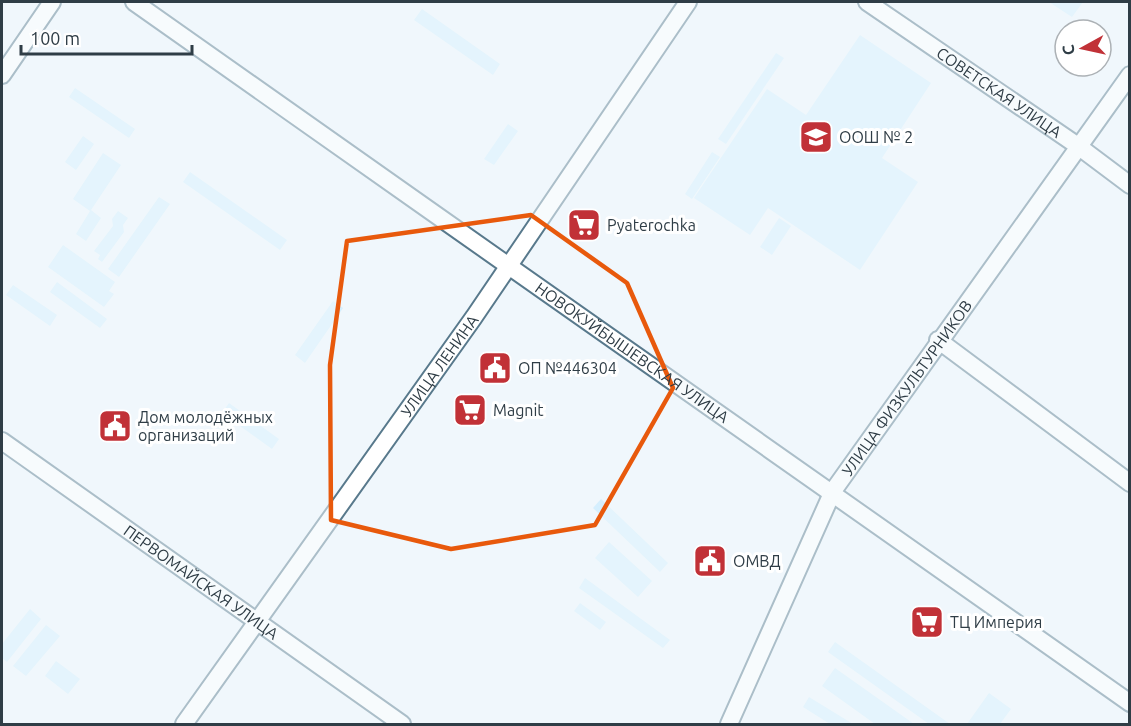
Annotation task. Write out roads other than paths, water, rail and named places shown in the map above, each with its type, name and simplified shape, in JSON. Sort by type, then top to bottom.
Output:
[{"type":"street","points":[[2,75],[52,2]]},
{"type":"street","name":"НОВОКУЙБЫШЕВСКАЯ УЛИЦА","points":[[134,2],[507,267],[833,491],[1130,703]]},
{"type":"street","name":"УЛИЦА ЛЕНИНА","points":[[184,724],[507,267],[688,2]]},
{"type":"street","name":"СОВЕТСКАЯ УЛИЦА","points":[[867,2],[1078,146],[1130,185]]},
{"type":"street","name":"УЛИЦА ФИЗКУЛЬТУРНИКОВ","points":[[729,724],[833,491],[938,340],[1130,75]]},
{"type":"street","points":[[938,340],[1130,483]]},
{"type":"street","name":"ПЕРВОМАЙСКАЯ УЛИЦА","points":[[2,441],[402,724]]},
{"type":"place","name":"ООШ № 2","points":[[816,137]]},
{"type":"place","name":"Pyaterochka","points":[[584,225]]},
{"type":"place","name":"ОП №446304","points":[[495,368]]},
{"type":"place","name":"Magnit","points":[[470,410]]},
{"type":"place","name":"Дом молодёжных организаций","points":[[115,426]]},
{"type":"place","name":"ОМВД","points":[[710,561]]},
{"type":"place","name":"ТЦ Империя","points":[[927,622]]}]
